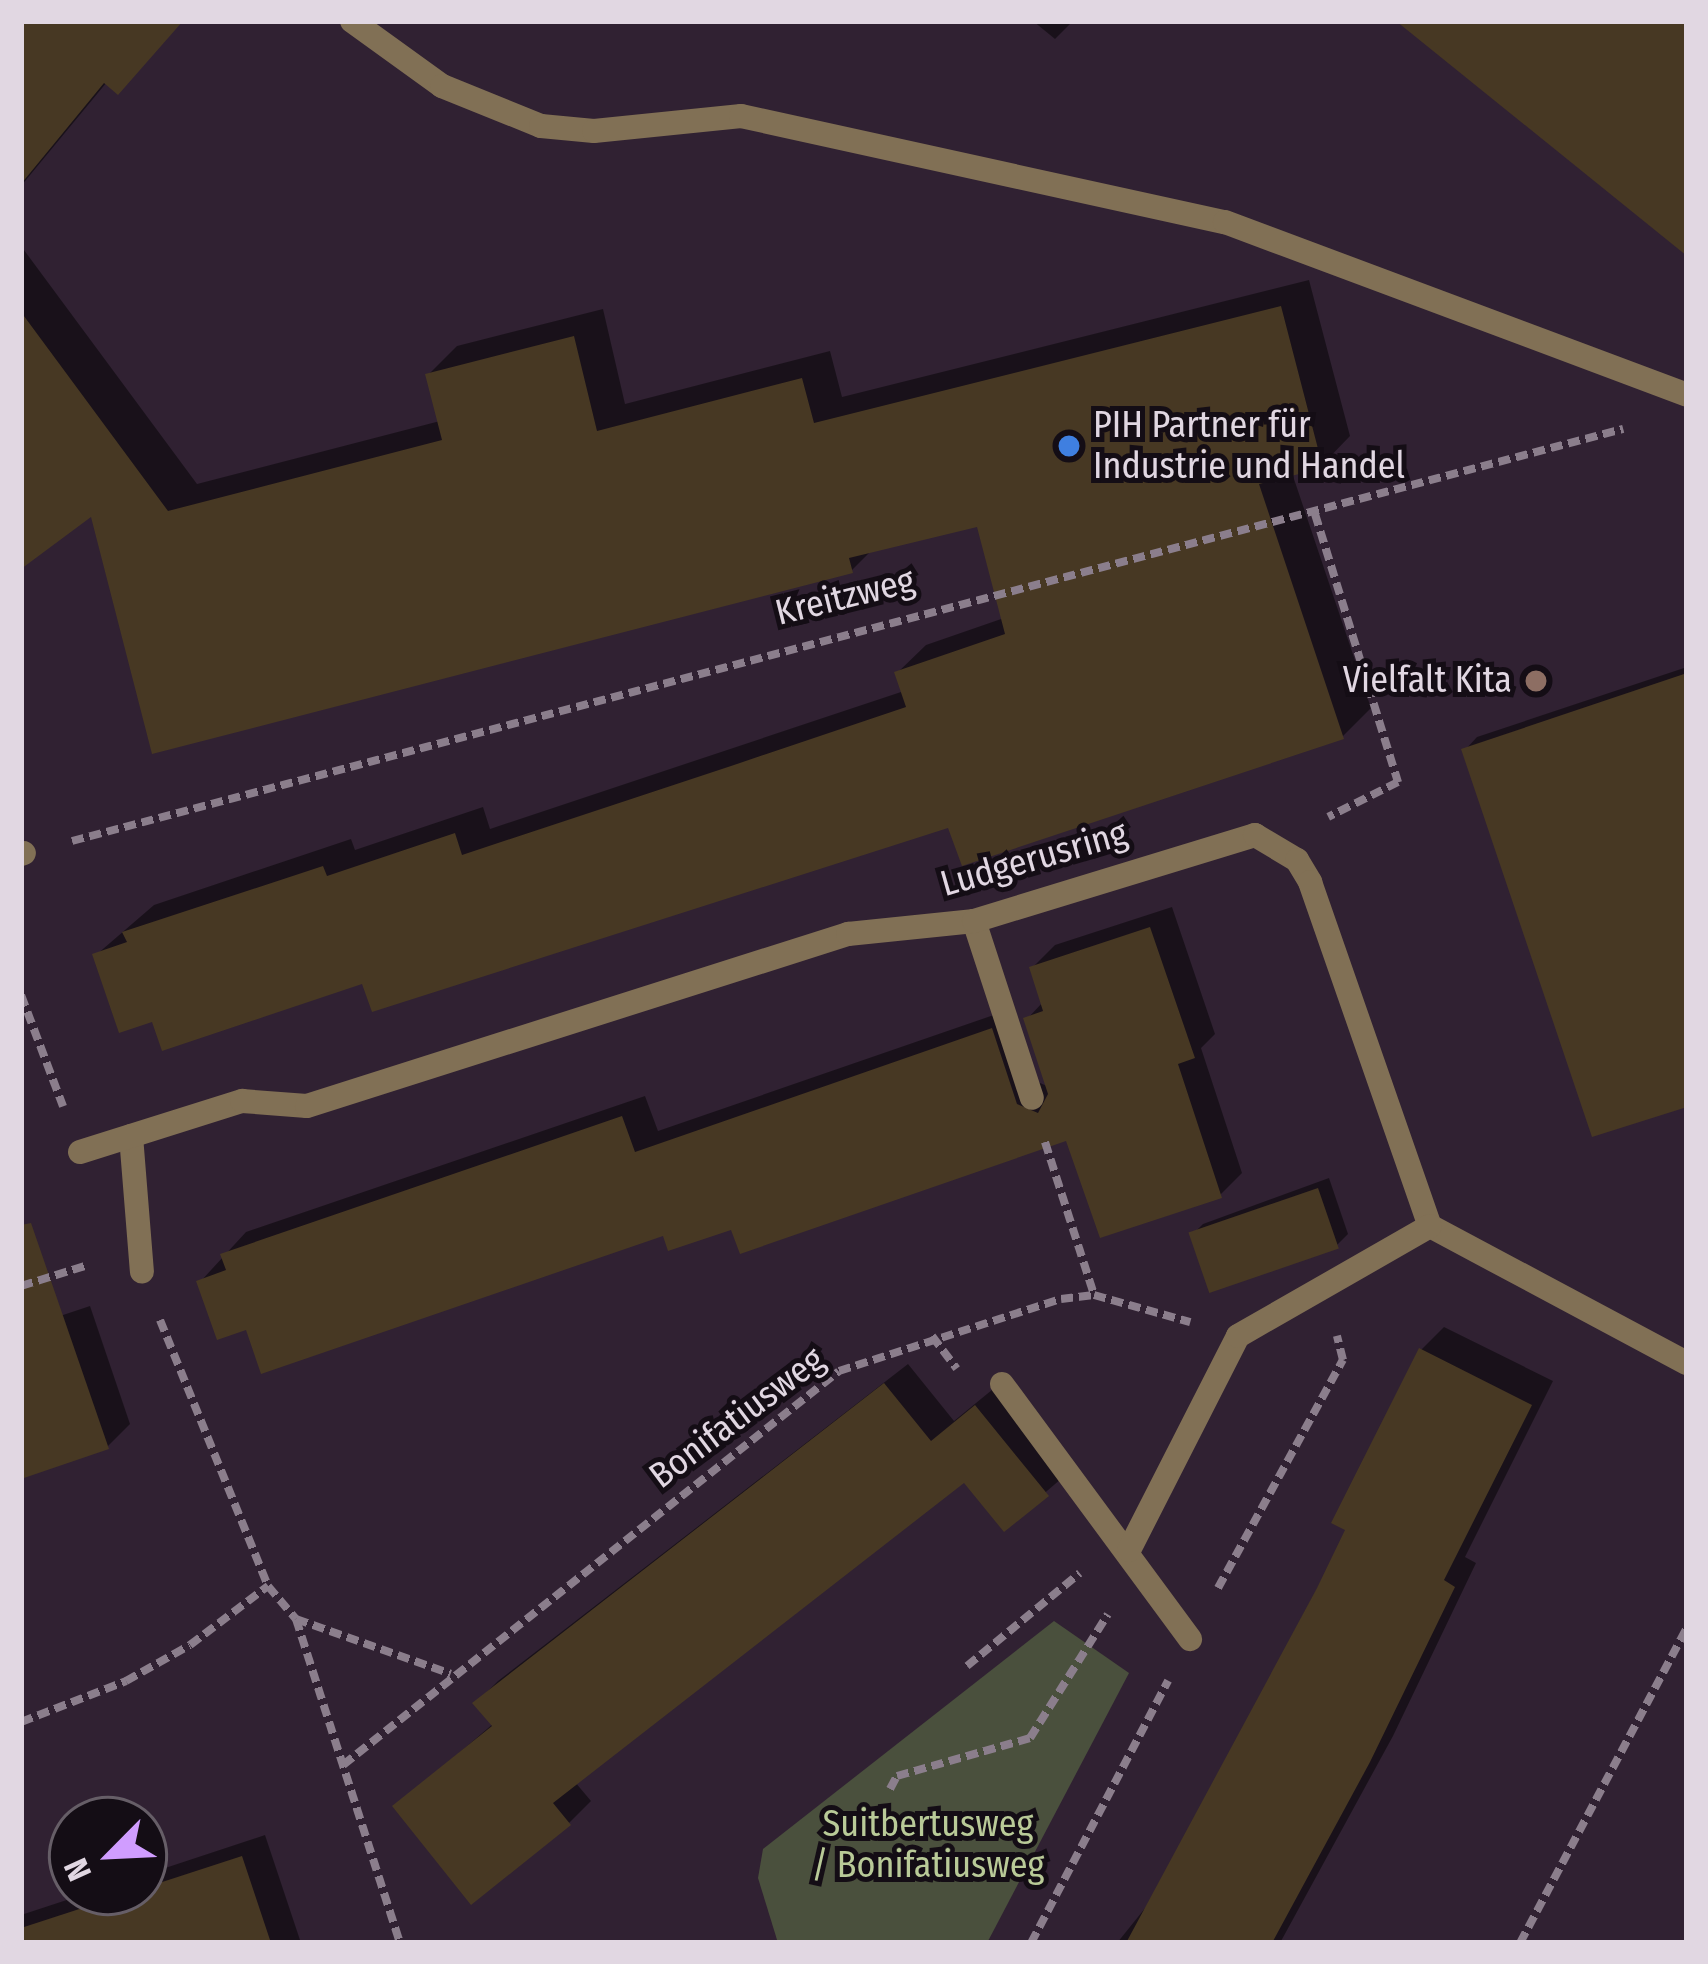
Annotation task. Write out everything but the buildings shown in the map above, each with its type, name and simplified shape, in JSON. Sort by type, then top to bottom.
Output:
[{"type":"street","points":[[352,21],[442,86],[541,126],[594,131],[741,116],[1225,222],[1687,395]]},
{"type":"street","name":"Ludgerusring","points":[[80,1152],[242,1101],[307,1106],[848,934],[974,921],[1236,835],[1274,843]]},
{"type":"street","points":[[1274,843],[1310,882],[1430,1226],[1687,1363]]},
{"type":"street","points":[[974,921],[1035,1109]]},
{"type":"street","points":[[131,1136],[138,1261]]},
{"type":"street","points":[[1129,1550],[1238,1336],[1430,1226]]},
{"type":"street","points":[[1002,1384],[1129,1550],[1190,1639]]},
{"type":"path","name":"Kreitzweg","points":[[22,854],[1634,426]]},
{"type":"path","points":[[1274,843],[1398,782],[1315,514]]},
{"type":"path","points":[[21,995],[80,1152]]},
{"type":"path","points":[[1035,1109],[1094,1295],[1238,1336]]},
{"type":"path","points":[[21,1286],[138,1261],[268,1586],[296,1619],[400,1943]]},
{"type":"path","points":[[1031,1943],[1343,1360],[1326,1288]]},
{"type":"path","name":"Bonifatiusweg","points":[[343,1765],[839,1371],[932,1336],[1094,1295]]},
{"type":"path","points":[[967,1666],[1100,1557],[1129,1550]]},
{"type":"path","points":[[890,1789],[897,1776],[1030,1738],[1105,1625],[1129,1550]]},
{"type":"path","points":[[21,1722],[142,1672],[268,1586]]},
{"type":"path","points":[[296,1619],[452,1674]]},
{"type":"path","points":[[1520,1943],[1687,1628]]},
{"type":"green space","name":"Suitbertusweg / Bonifatiusweg","points":[[1054,1621],[1129,1673],[987,1943],[778,1943],[758,1878],[763,1849]]},
{"type":"place","name":"PIH Partner für Industrie und Handel","points":[[1069,446]]},
{"type":"place","name":"Vielfalt Kita","points":[[1536,681]]}]
